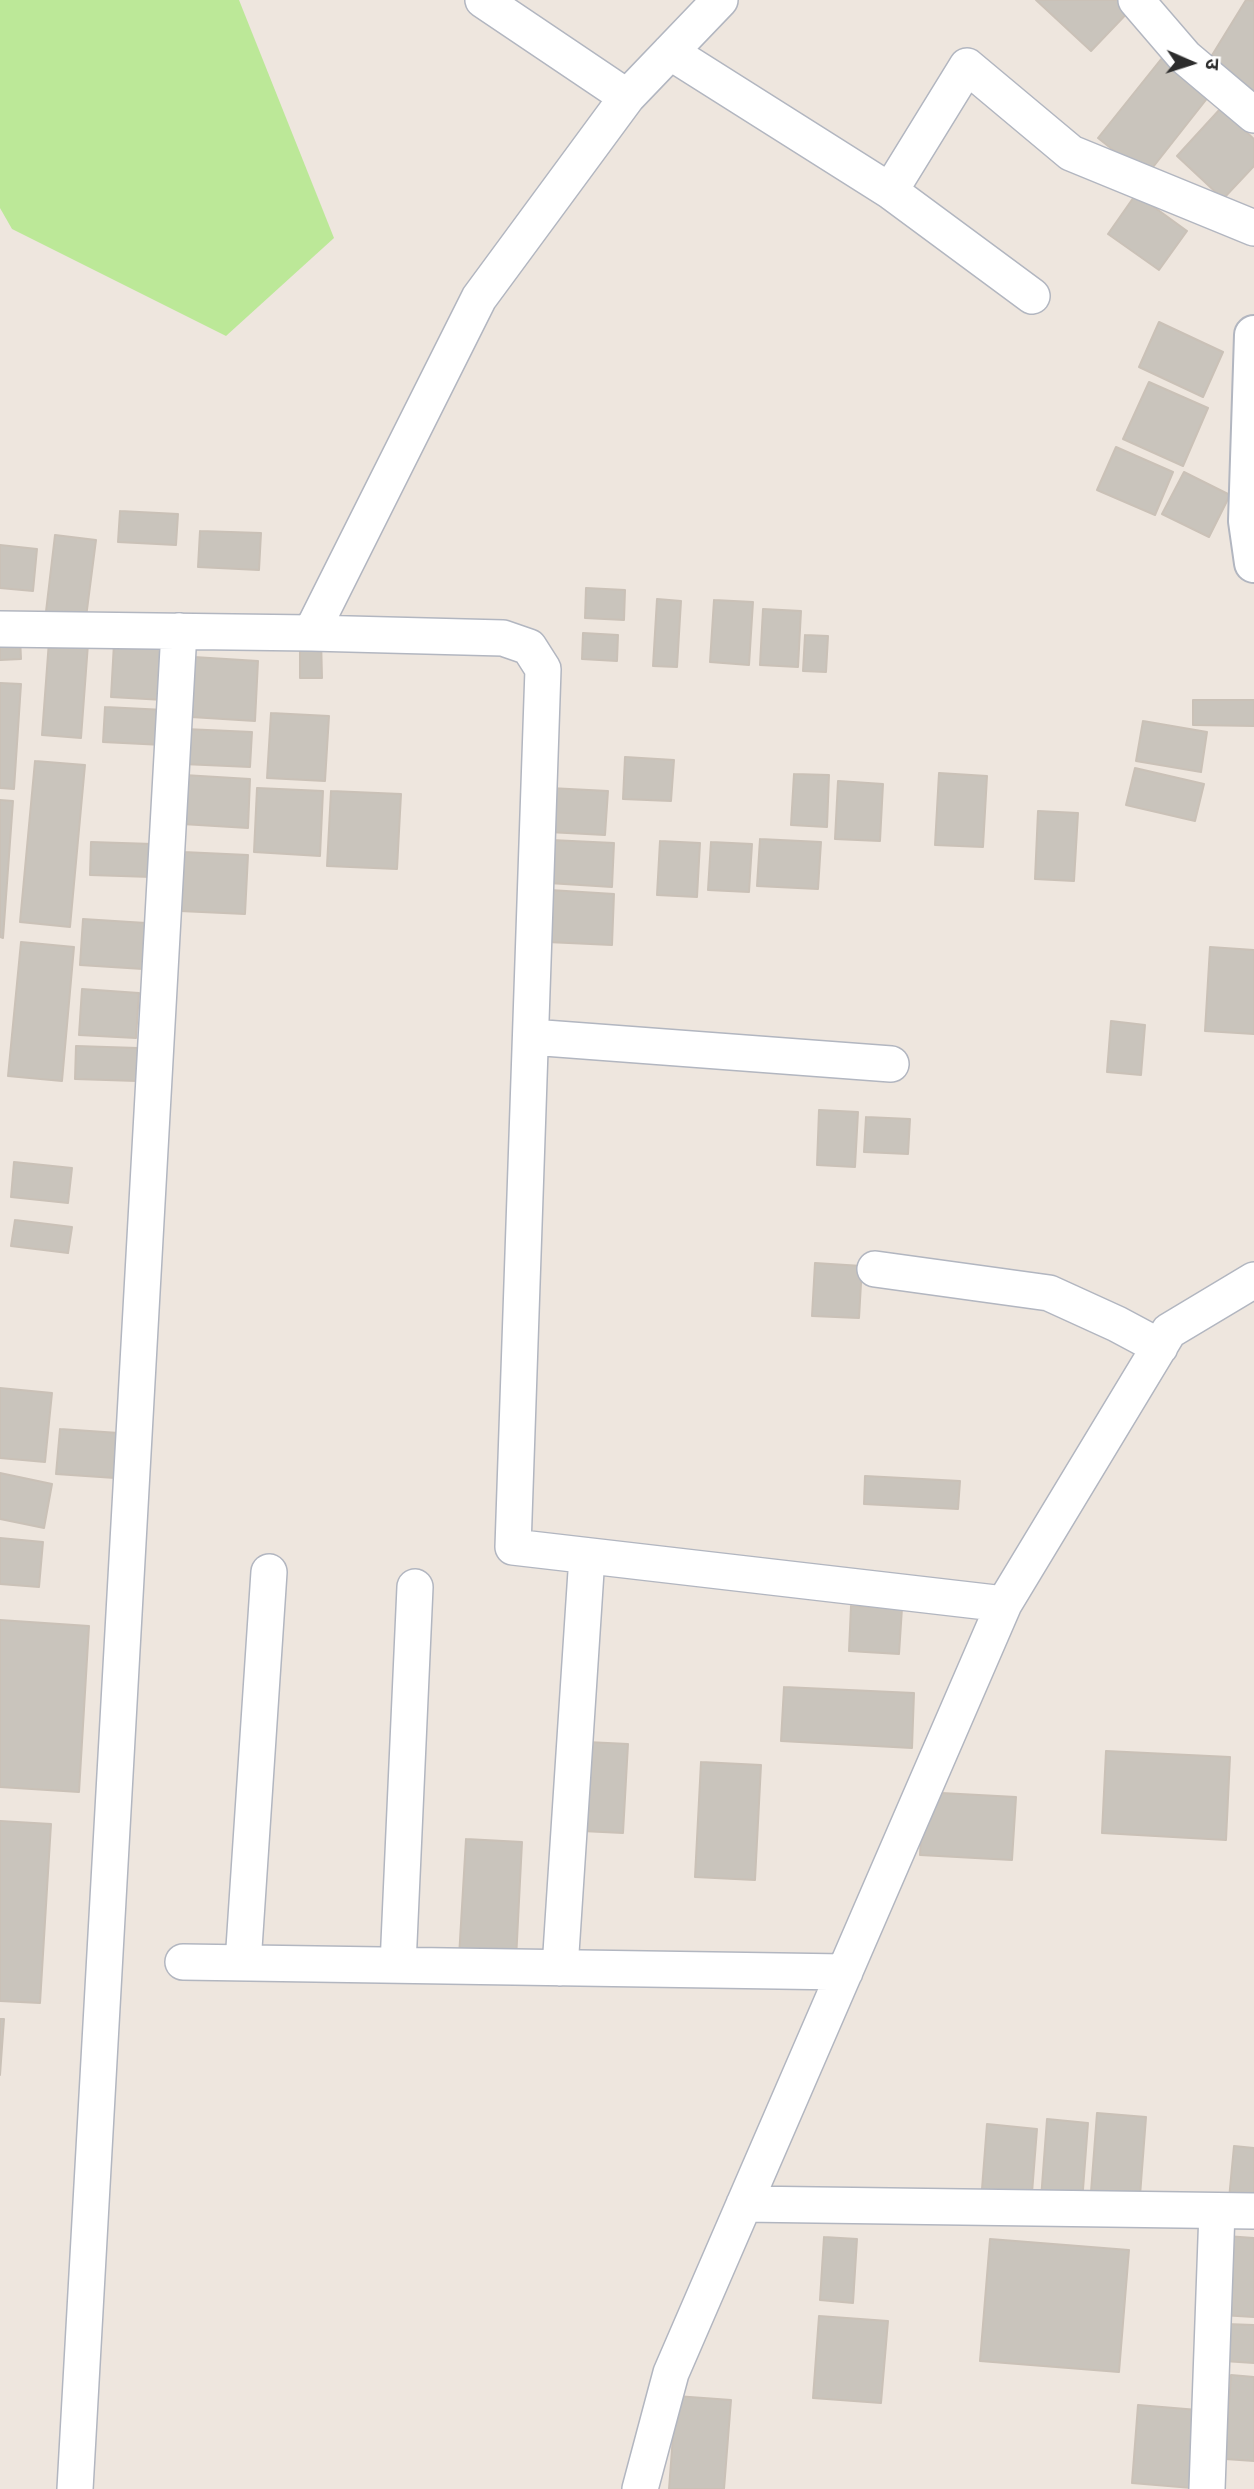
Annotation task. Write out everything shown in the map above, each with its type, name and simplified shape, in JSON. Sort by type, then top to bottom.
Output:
[{"type":"street","points":[[483,0],[627,97]]},
{"type":"street","points":[[311,633],[479,298],[627,97],[720,0]]},
{"type":"street","points":[[1136,0],[1185,57],[1254,115]]},
{"type":"street","points":[[670,52],[890,191],[1032,296]]},
{"type":"street","points":[[890,191],[967,66],[1071,153],[1254,228]]},
{"type":"street","points":[[1254,335],[1248,522],[1254,563]]},
{"type":"street","points":[[0,629],[503,638],[529,647],[543,669],[513,1547],[1004,1604]]},
{"type":"street","points":[[75,2489],[179,631]]},
{"type":"street","points":[[531,1037],[891,1065]]},
{"type":"street","points":[[876,1269],[1049,1293],[1160,1347]]},
{"type":"street","points":[[639,2489],[671,2373],[1004,1604],[1169,1332],[1254,1280]]},
{"type":"street","points":[[560,1968],[587,1556]]},
{"type":"street","points":[[243,1963],[269,1573]]},
{"type":"street","points":[[398,1965],[415,1587]]},
{"type":"street","points":[[183,1962],[845,1972]]},
{"type":"street","points":[[744,2204],[1254,2211]]},
{"type":"street","points":[[1207,2489],[1217,2211]]},
{"type":"green space","points":[[0,0],[239,0],[334,238],[226,336],[12,229],[0,208]]},
{"type":"building","points":[[1036,0],[1127,0],[1134,6],[1091,51]]},
{"type":"building","points":[[1246,0],[1254,1],[1254,94],[1206,65]]},
{"type":"building","points":[[1162,58],[1209,96],[1146,176],[1098,138]]},
{"type":"building","points":[[1221,108],[1254,139],[1254,166],[1223,199],[1177,156]]},
{"type":"building","points":[[1136,194],[1187,231],[1159,270],[1108,234]]},
{"type":"building","points":[[1159,322],[1223,352],[1203,397],[1139,367]]},
{"type":"building","points":[[1149,382],[1208,408],[1183,466],[1123,439]]},
{"type":"building","points":[[1116,447],[1173,472],[1155,515],[1097,490]]},
{"type":"building","points":[[1184,472],[1230,495],[1209,537],[1162,514]]},
{"type":"building","points":[[120,511],[178,514],[176,545],[118,542]]},
{"type":"building","points":[[200,531],[261,533],[259,570],[198,567]]},
{"type":"building","points":[[55,535],[96,540],[85,625],[45,620]]},
{"type":"building","points":[[0,545],[37,549],[33,591],[0,588]]},
{"type":"building","points":[[586,588],[625,590],[624,620],[585,618]]},
{"type":"building","points":[[657,599],[681,601],[677,667],[653,666]]},
{"type":"building","points":[[714,600],[753,602],[749,665],[710,662]]},
{"type":"building","points":[[763,609],[801,611],[798,667],[760,665]]},
{"type":"building","points":[[583,633],[618,635],[617,661],[582,659]]},
{"type":"building","points":[[805,635],[828,636],[826,672],[803,671]]},
{"type":"building","points":[[20,637],[21,659],[0,660],[0,638]]},
{"type":"building","points":[[300,638],[321,638],[322,678],[300,678]]},
{"type":"building","points":[[49,641],[88,644],[81,738],[42,735]]},
{"type":"building","points":[[114,643],[166,646],[164,700],[111,697]]},
{"type":"building","points":[[194,657],[258,661],[255,721],[191,717]]},
{"type":"building","points":[[0,683],[21,684],[14,789],[0,788]]},
{"type":"building","points":[[1193,700],[1254,700],[1254,726],[1193,725]]},
{"type":"building","points":[[105,707],[165,710],[163,745],[103,742]]},
{"type":"building","points":[[271,713],[329,716],[325,781],[267,778]]},
{"type":"building","points":[[1143,721],[1207,732],[1201,772],[1136,761]]},
{"type":"building","points":[[185,729],[252,732],[250,767],[183,764]]},
{"type":"building","points":[[625,757],[674,760],[671,801],[623,799]]},
{"type":"building","points":[[35,761],[85,765],[70,927],[20,922]]},
{"type":"building","points":[[1135,768],[1204,784],[1195,821],[1126,805]]},
{"type":"building","points":[[939,773],[987,776],[983,847],[935,845]]},
{"type":"building","points":[[794,774],[829,775],[827,827],[791,825]]},
{"type":"building","points":[[184,775],[250,779],[248,828],[182,824]]},
{"type":"building","points":[[838,781],[883,784],[880,841],[835,839]]},
{"type":"building","points":[[257,788],[323,791],[320,856],[254,852]]},
{"type":"building","points":[[550,788],[608,791],[605,835],[548,832]]},
{"type":"building","points":[[331,791],[401,794],[397,869],[327,866]]},
{"type":"building","points":[[0,800],[13,801],[3,938],[0,937]]},
{"type":"building","points":[[1038,811],[1078,813],[1074,881],[1035,879]]},
{"type":"building","points":[[760,839],[821,842],[818,889],[757,886]]},
{"type":"building","points":[[551,840],[614,843],[612,887],[548,883]]},
{"type":"building","points":[[660,841],[700,843],[697,897],[657,895]]},
{"type":"building","points":[[91,842],[153,844],[152,877],[90,875]]},
{"type":"building","points":[[711,842],[752,844],[749,892],[708,890]]},
{"type":"building","points":[[183,852],[248,855],[245,914],[180,911]]},
{"type":"building","points":[[550,890],[614,894],[612,945],[547,942]]},
{"type":"building","points":[[83,919],[146,923],[143,969],[80,965]]},
{"type":"building","points":[[21,942],[74,947],[62,1081],[8,1076]]},
{"type":"building","points":[[1210,947],[1254,950],[1254,1034],[1205,1031]]},
{"type":"building","points":[[82,989],[139,993],[136,1038],[79,1035]]},
{"type":"building","points":[[1111,1021],[1145,1025],[1141,1075],[1107,1072]]},
{"type":"building","points":[[76,1046],[138,1048],[137,1081],[75,1079]]},
{"type":"building","points":[[819,1110],[858,1112],[855,1167],[817,1165]]},
{"type":"building","points":[[866,1117],[910,1119],[908,1154],[864,1152]]},
{"type":"building","points":[[14,1162],[72,1168],[68,1203],[11,1197]]},
{"type":"building","points":[[15,1220],[72,1227],[68,1253],[11,1246]]},
{"type":"building","points":[[815,1263],[862,1266],[859,1318],[812,1316]]},
{"type":"building","points":[[0,1388],[52,1393],[45,1462],[0,1458]]},
{"type":"building","points":[[60,1429],[119,1433],[115,1478],[56,1474]]},
{"type":"building","points":[[0,1473],[52,1484],[44,1528],[0,1519]]},
{"type":"building","points":[[865,1476],[960,1481],[958,1509],[864,1504]]},
{"type":"building","points":[[0,1538],[43,1542],[39,1587],[0,1584]]},
{"type":"building","points":[[851,1606],[902,1608],[899,1654],[849,1651]]},
{"type":"building","points":[[0,1620],[89,1626],[79,1792],[0,1787]]},
{"type":"building","points":[[784,1687],[914,1693],[912,1748],[781,1741]]},
{"type":"building","points":[[587,1742],[628,1744],[623,1833],[582,1831]]},
{"type":"building","points":[[1106,1751],[1230,1757],[1226,1840],[1102,1833]]},
{"type":"building","points":[[701,1762],[761,1765],[755,1880],[695,1877]]},
{"type":"building","points":[[923,1792],[1016,1797],[1012,1860],[920,1855]]},
{"type":"building","points":[[0,1821],[51,1824],[40,2003],[0,2001]]},
{"type":"building","points":[[466,1839],[522,1842],[516,1960],[459,1957]]},
{"type":"building","points":[[0,2019],[4,2019],[0,2075]]},
{"type":"building","points":[[1097,2113],[1146,2117],[1139,2209],[1090,2205]]},
{"type":"building","points":[[1047,2119],[1088,2123],[1082,2203],[1041,2199]]},
{"type":"building","points":[[987,2124],[1037,2129],[1032,2193],[982,2189]]},
{"type":"building","points":[[1234,2146],[1254,2148],[1254,2201],[1229,2199]]},
{"type":"building","points":[[1226,2236],[1254,2238],[1254,2317],[1221,2315]]},
{"type":"building","points":[[824,2237],[857,2239],[853,2303],[820,2300]]},
{"type":"building","points":[[990,2239],[1129,2250],[1119,2372],[980,2361]]},
{"type":"building","points":[[819,2316],[888,2321],[881,2403],[813,2398]]},
{"type":"building","points":[[1226,2324],[1254,2325],[1254,2363],[1224,2361]]},
{"type":"building","points":[[1231,2375],[1254,2377],[1254,2461],[1225,2459]]},
{"type":"building","points":[[676,2396],[731,2400],[724,2489],[669,2489]]},
{"type":"building","points":[[1138,2405],[1198,2410],[1192,2488],[1132,2483]]}]
